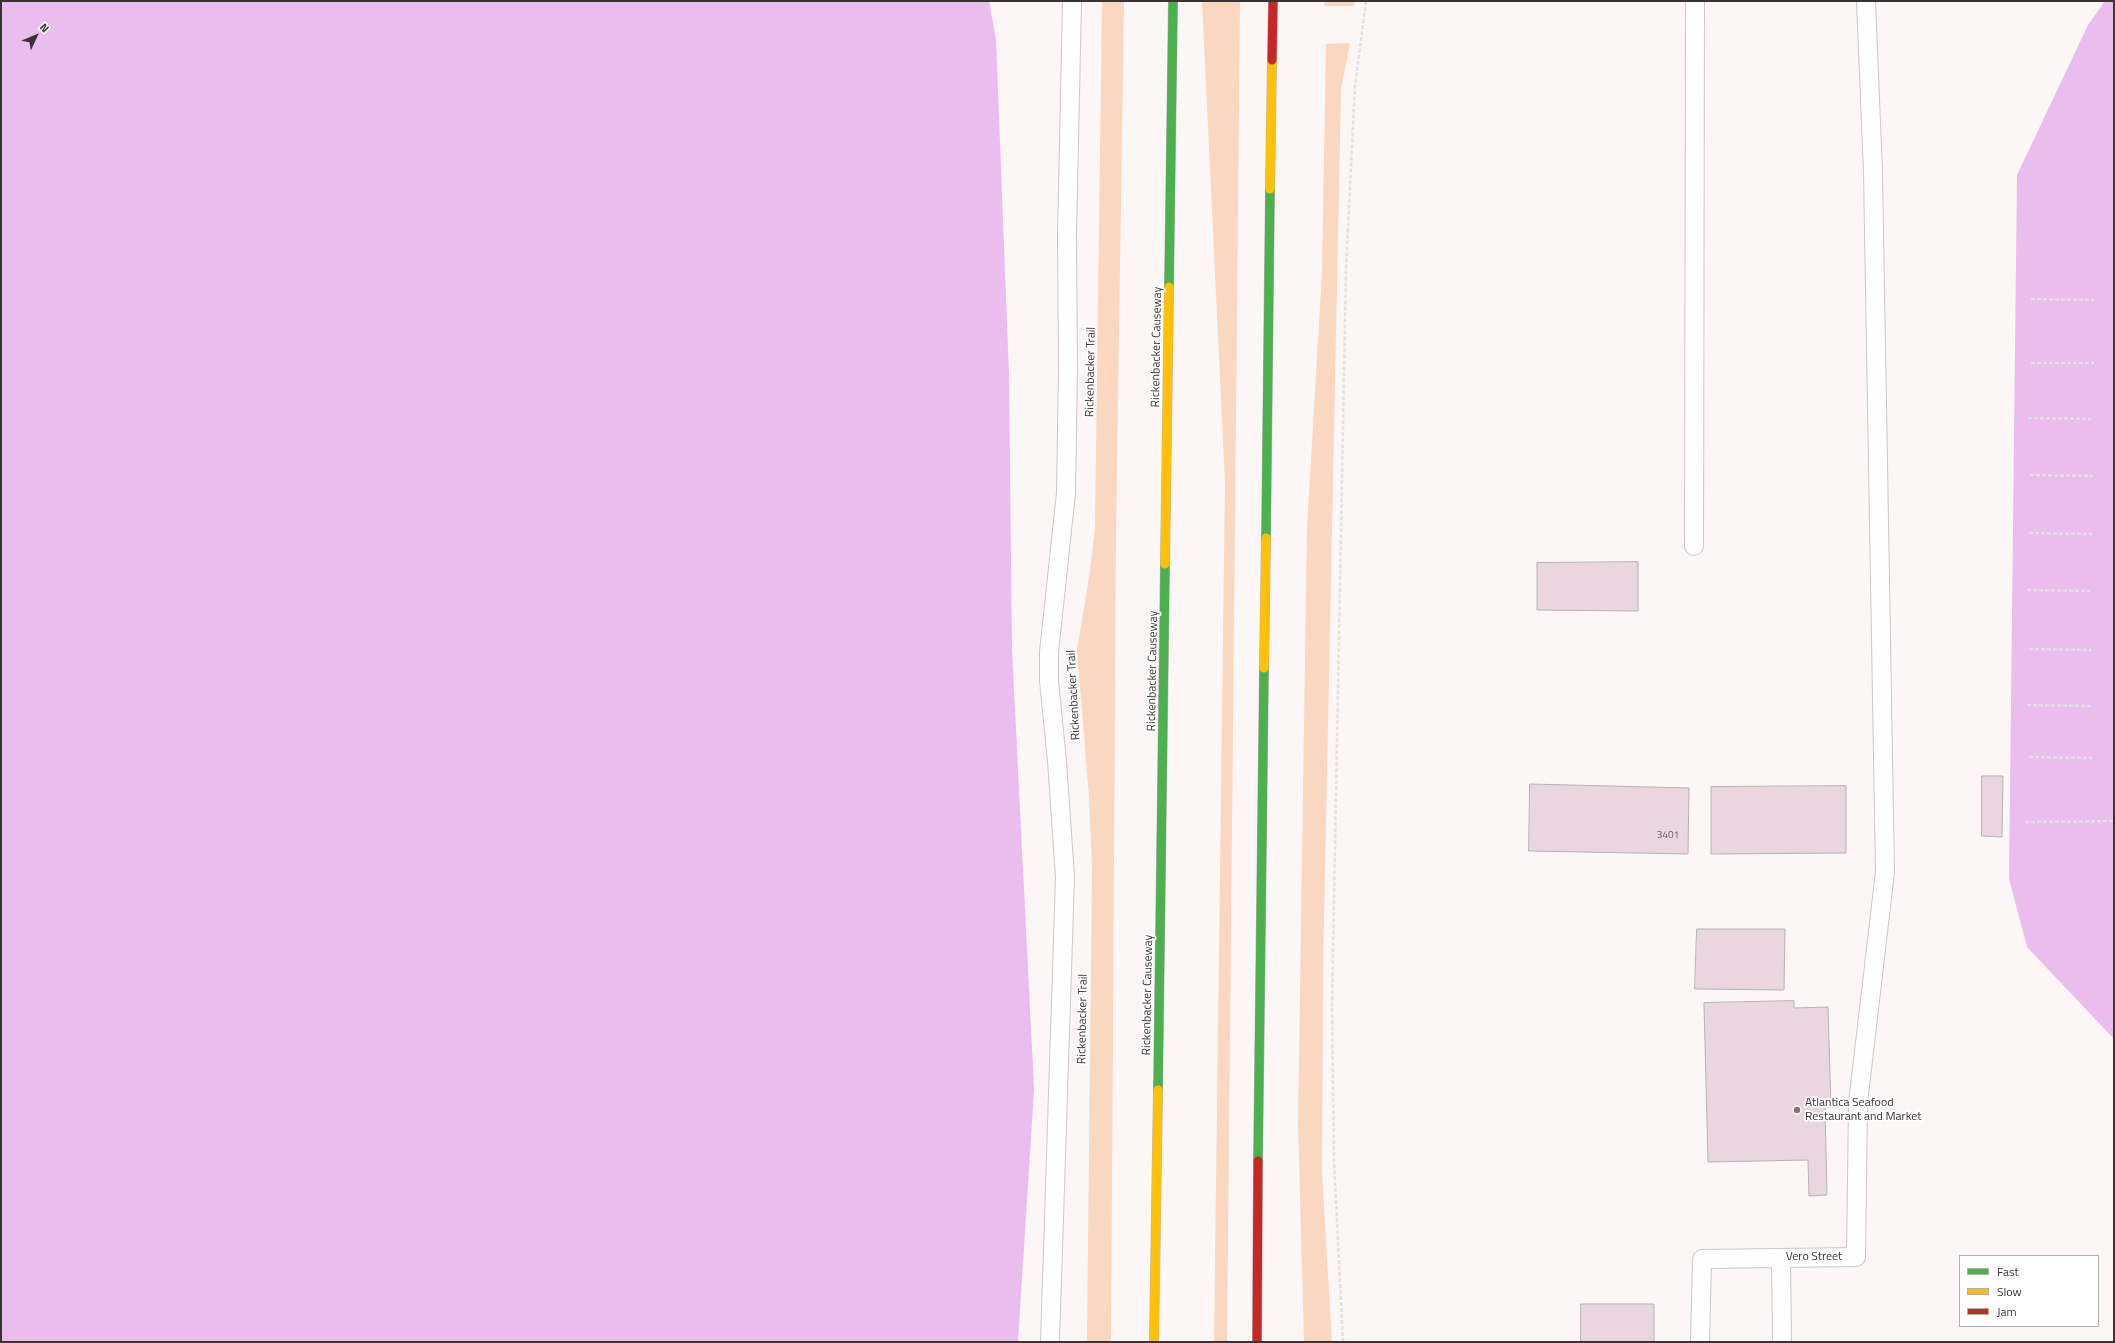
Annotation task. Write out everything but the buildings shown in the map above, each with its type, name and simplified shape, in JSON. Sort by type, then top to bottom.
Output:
[{"type":"main road","name":"Rickenbacker Causeway","points":[[1154,1342],[1173,1]]},
{"type":"main road","points":[[1257,1342],[1258,1007],[1273,1]]},
{"type":"lane","points":[[1050,1342],[1064,876],[1057,761],[1049,681],[1049,652],[1060,566],[1066,485],[1068,368],[1067,235],[1072,1]]},
{"type":"lane","points":[[1694,546],[1695,1]]},
{"type":"lane","name":"Vero Street","points":[[1700,1342],[1702,1259],[1856,1257],[1858,1103],[1885,872],[1873,172],[1866,1]]},
{"type":"lane","points":[[1781,1258],[1782,1342]]},
{"type":"path","points":[[1343,1342],[1334,1162],[1332,996],[1346,269],[1355,86],[1366,1]]},
{"type":"path","points":[[2031,299],[2094,300]]},
{"type":"path","points":[[2032,363],[2094,363]]},
{"type":"path","points":[[2028,418],[2091,419]]},
{"type":"path","points":[[2030,475],[2092,476]]},
{"type":"path","points":[[2029,533],[2092,534]]},
{"type":"path","points":[[2027,590],[2090,591]]},
{"type":"path","points":[[2029,649],[2091,650]]},
{"type":"path","points":[[2027,705],[2090,706]]},
{"type":"path","points":[[2029,757],[2092,758]]},
{"type":"path","points":[[2025,822],[2114,821]]},
{"type":"shaded area","points":[[1,1],[989,1],[996,40],[1009,375],[1012,650],[1034,1089],[1018,1342],[1,1342]]},
{"type":"shaded area","points":[[1102,1],[1124,1],[1116,532],[1111,1342],[1087,1342],[1092,868],[1089,797],[1077,650],[1090,571],[1095,528]]},
{"type":"shaded area","points":[[1202,1],[1240,1],[1227,1342],[1214,1342],[1225,483]]},
{"type":"shaded area","points":[[1325,1],[1355,1],[1354,6],[1324,6]]},
{"type":"shaded area","points":[[2105,1],[2114,1],[2114,1039],[2027,947],[2009,879],[2017,175],[2088,25]]},
{"type":"shaded area","points":[[1350,43],[1341,89],[1323,968],[1322,1174],[1332,1342],[1304,1342],[1298,1124],[1307,528],[1322,272],[1326,44]]},
{"type":"traffic: fast","points":[[1169,287],[1173,1]]},
{"type":"traffic: fast","points":[[1266,538],[1270,189]]},
{"type":"traffic: fast","points":[[1158,1090],[1165,564]]},
{"type":"traffic: fast","points":[[1258,1161],[1264,668]]},
{"type":"traffic: slow","points":[[1270,189],[1272,60]]},
{"type":"traffic: slow","points":[[1165,564],[1169,287]]},
{"type":"traffic: slow","points":[[1264,668],[1266,538]]},
{"type":"traffic: slow","points":[[1154,1342],[1158,1090]]},
{"type":"traffic: jam","points":[[1272,60],[1273,1]]},
{"type":"traffic: jam","points":[[1257,1342],[1258,1161]]},
{"type":"place","name":"Atlantica Seafood Restaurant and Market","points":[[1797,1110]]}]
